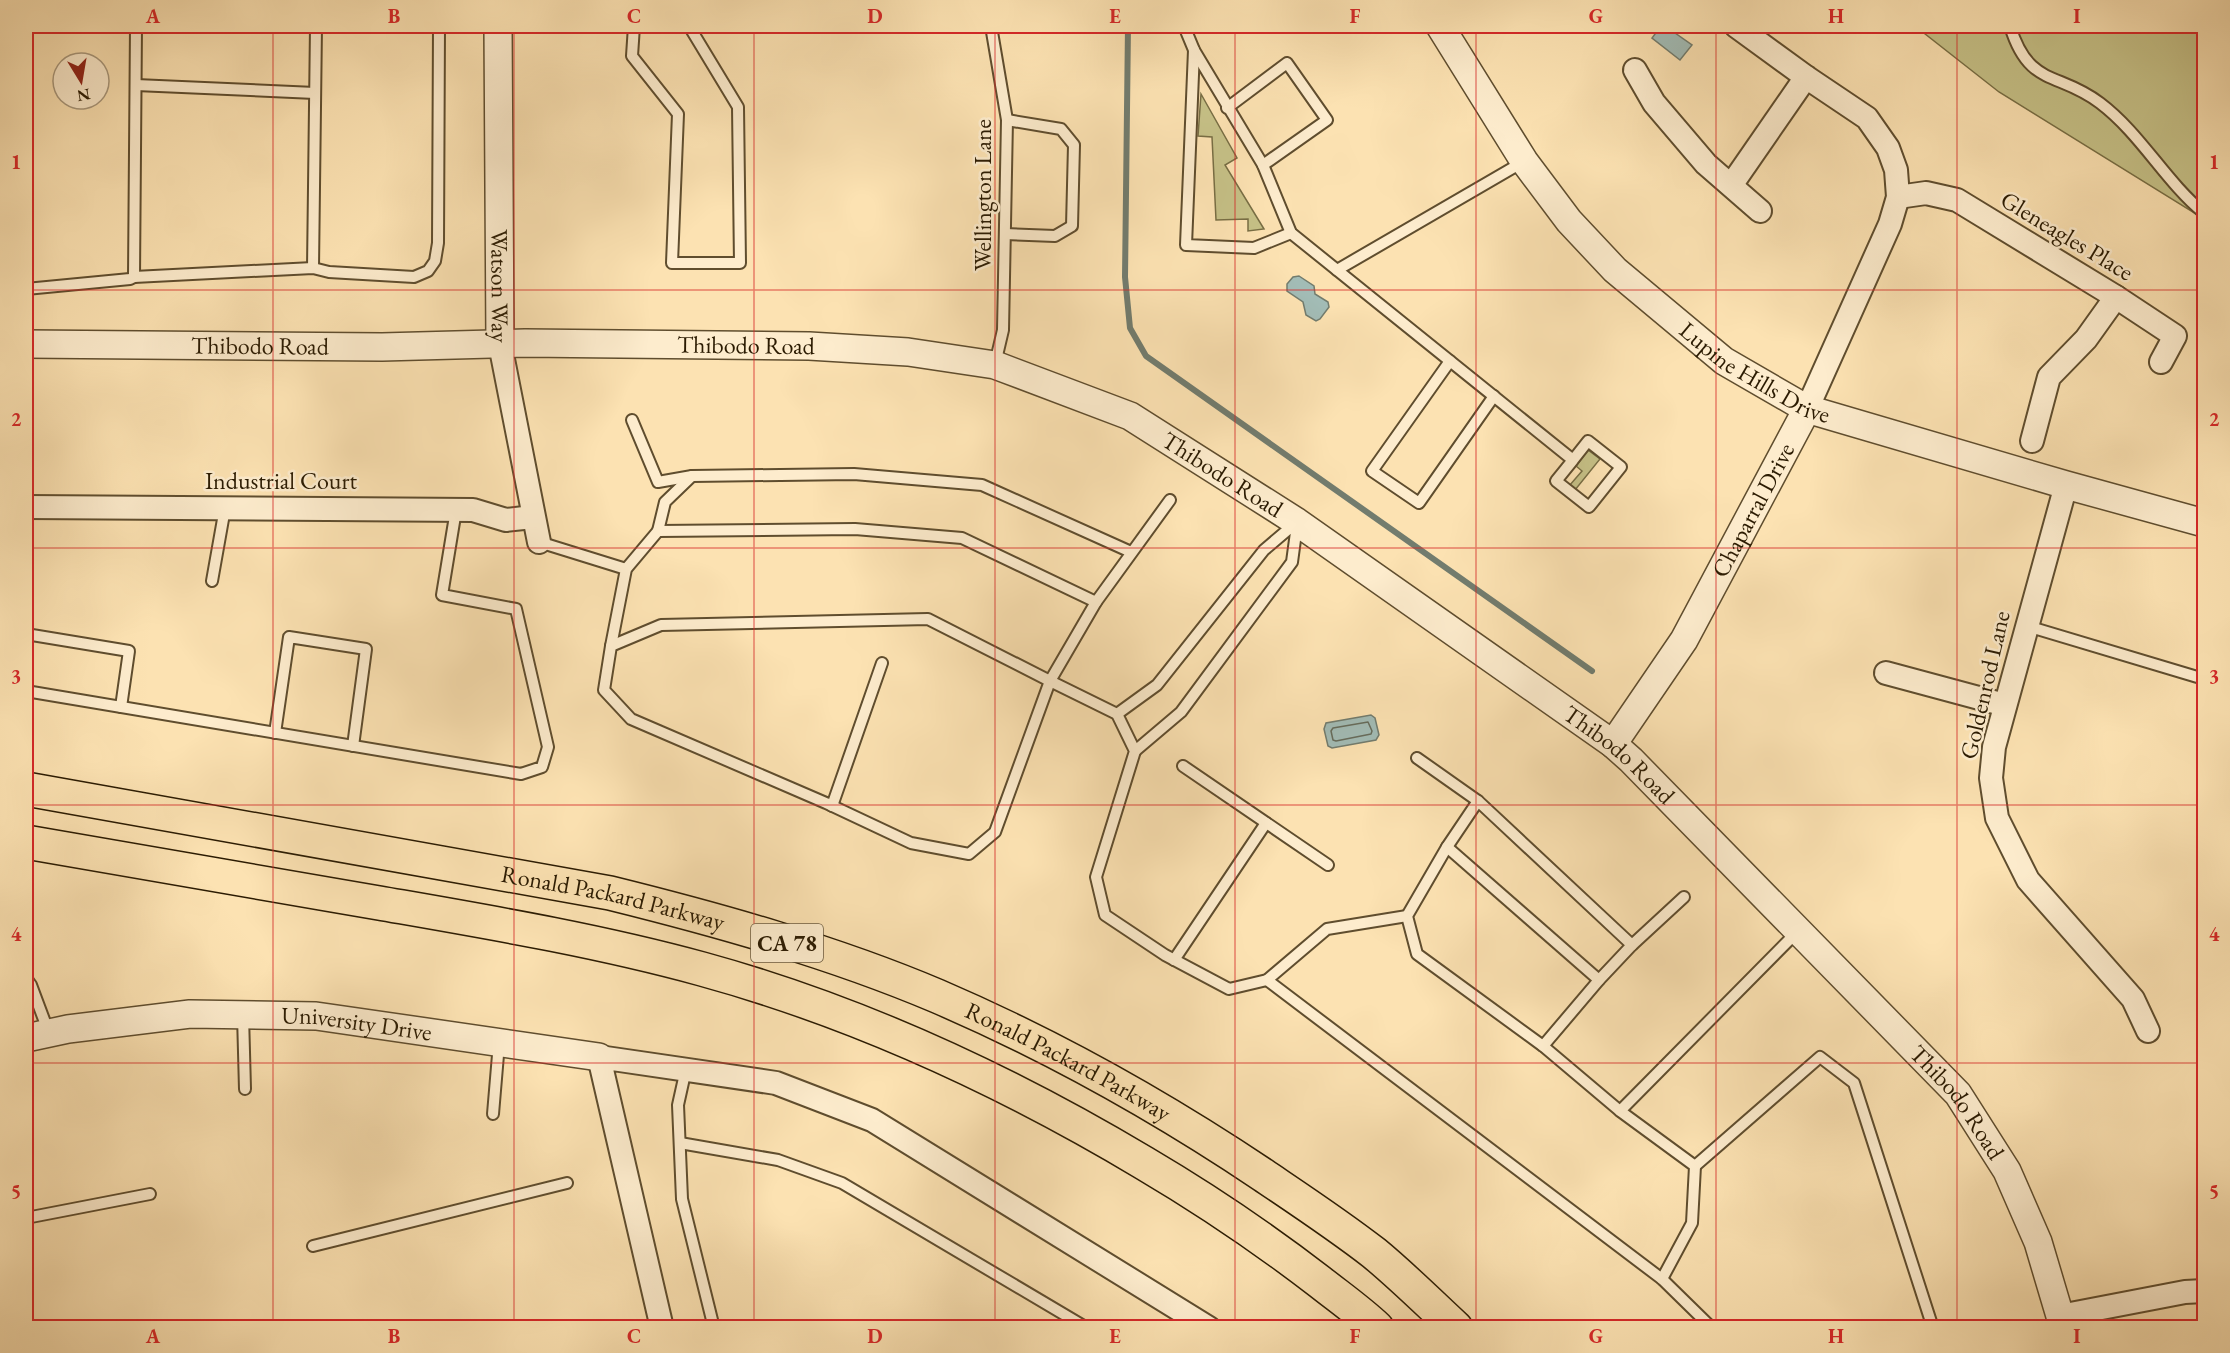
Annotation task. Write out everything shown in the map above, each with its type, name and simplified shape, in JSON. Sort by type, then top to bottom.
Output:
[{"type":"highway","name":"Ronald Packard Parkway","points":[[26,789],[610,893],[693,914],[819,952],[936,995],[1052,1049],[1200,1132],[1374,1253],[1456,1328]]},
{"type":"highway","name":"Ronald Packard Parkway","points":[[26,842],[500,924],[619,948],[706,970],[814,1005],[895,1035],[980,1072],[1089,1130],[1181,1185],[1267,1241],[1377,1328]]},
{"type":"street","name":"Watson Way","points":[[498,26],[500,344],[539,542]]},
{"type":"street","name":"Lupine Hills Drive","points":[[1440,26],[1524,161],[1569,221],[1615,270],[1724,361],[1807,409],[2066,485],[2205,522]]},
{"type":"street","points":[[1736,26],[1867,118],[1888,148],[1896,170],[1898,197]]},
{"type":"street","points":[[1635,70],[1654,103],[1707,164],[1760,211]]},
{"type":"street","points":[[1732,184],[1806,77]]},
{"type":"street","name":"Gleneagles Place","points":[[1898,197],[1926,193],[1957,200],[2116,297],[2175,336],[2160,362]]},
{"type":"street","name":"Chaparral Drive","points":[[1613,744],[1684,639],[1807,409],[1890,224],[1898,197]]},
{"type":"street","points":[[2032,441],[2049,377],[2086,339],[2116,297]]},
{"type":"street","name":"Thibodo Road","points":[[26,344],[382,347],[500,344],[809,346],[908,352],[995,365],[1130,416],[1298,522],[1613,744],[1631,760],[1958,1094],[2007,1171],[2038,1242],[2060,1322]]},
{"type":"street","name":"Goldenrod Lane","points":[[2066,485],[1994,747],[1991,778],[1997,818],[2028,880],[2133,999],[2148,1031]]},
{"type":"street","name":"Industrial Court","points":[[26,507],[473,510],[506,520],[534,517]]},
{"type":"street","points":[[1886,673],[2005,705]]},
{"type":"street","name":"University Drive","points":[[38,1036],[190,1014],[316,1016],[776,1083],[872,1120],[1209,1328]]},
{"type":"street","points":[[599,1057],[662,1328]]},
{"type":"street","points":[[2060,1322],[2185,1292],[2205,1291]]},
{"type":"lane","points":[[134,277],[136,26]]},
{"type":"lane","points":[[313,267],[316,26]]},
{"type":"lane","points":[[26,289],[134,277],[313,267],[329,272],[414,277],[428,271],[435,261],[438,243],[438,26]]},
{"type":"lane","points":[[634,26],[632,56],[678,114],[672,263],[740,263],[738,107],[689,26]]},
{"type":"lane","name":"Wellington Lane","points":[[991,26],[1007,120],[1003,330],[995,365]]},
{"type":"lane","points":[[1184,26],[1194,50],[1263,165],[1291,233],[1573,460]]},
{"type":"lane","points":[[2010,26],[2020,52],[2027,62],[2040,73],[2060,84],[2084,92],[2110,112],[2137,139],[2169,179],[2205,213]]},
{"type":"lane","points":[[1194,50],[1186,245],[1254,248],[1291,233]]},
{"type":"lane","points":[[1227,108],[1287,63],[1327,120],[1263,165]]},
{"type":"lane","points":[[136,85],[315,93]]},
{"type":"lane","points":[[1005,234],[1055,236],[1072,226],[1074,146],[1061,129],[1007,120]]},
{"type":"lane","points":[[1337,270],[1524,161]]},
{"type":"lane","points":[[1450,361],[1372,471],[1419,503],[1494,396]]},
{"type":"lane","points":[[632,420],[658,482],[692,476],[854,474],[982,485],[1131,552]]},
{"type":"lane","points":[[1588,441],[1621,467],[1589,507],[1556,481],[1573,460],[1588,441]]},
{"type":"lane","points":[[692,476],[666,502],[658,531],[626,569],[604,690],[632,719],[911,843],[969,854],[995,832],[1050,681],[1096,602],[1170,500]]},
{"type":"lane","points":[[212,581],[225,508]]},
{"type":"lane","points":[[26,691],[521,774],[542,767],[548,747],[516,609],[442,595],[456,510]]},
{"type":"lane","points":[[1117,714],[1157,685],[1264,550],[1298,522]]},
{"type":"lane","points":[[1298,522],[1292,562],[1181,712],[1135,751],[1096,877],[1105,915],[1174,960],[1229,989],[1267,980],[1327,928],[1407,916]]},
{"type":"lane","points":[[658,531],[855,529],[962,538],[1096,602]]},
{"type":"lane","points":[[539,542],[626,569]]},
{"type":"lane","points":[[611,646],[661,625],[928,619],[1117,714],[1135,751]]},
{"type":"lane","points":[[2026,626],[2205,679]]},
{"type":"lane","points":[[26,634],[129,651],[121,707]]},
{"type":"lane","points":[[275,733],[289,637],[366,649],[353,746]]},
{"type":"lane","points":[[832,806],[882,663]]},
{"type":"lane","points":[[1417,758],[1478,801],[1632,945]]},
{"type":"lane","points":[[1183,766],[1328,865]]},
{"type":"lane","points":[[1478,801],[1447,847],[1407,916],[1417,954],[1543,1046],[1620,1111],[1695,1166]]},
{"type":"lane","points":[[1174,960],[1266,823]]},
{"type":"lane","points":[[1447,847],[1599,980]]},
{"type":"lane","points":[[1543,1046],[1632,945],[1684,897]]},
{"type":"lane","points":[[1620,1111],[1798,931]]},
{"type":"lane","points":[[26,978],[31,986],[38,1036]]},
{"type":"lane","points":[[1267,980],[1662,1280],[1712,1328]]},
{"type":"lane","points":[[243,1015],[245,1089]]},
{"type":"lane","points":[[493,1114],[499,1042]]},
{"type":"lane","points":[[1662,1280],[1692,1223],[1695,1166],[1820,1057],[1854,1083],[1933,1328]]},
{"type":"lane","points":[[687,1070],[678,1105],[682,1199],[714,1328]]},
{"type":"lane","points":[[680,1143],[778,1160],[842,1183],[1087,1328]]},
{"type":"lane","points":[[313,1246],[567,1183]]},
{"type":"lane","points":[[26,1218],[150,1194]]},
{"type":"shaded area","points":[[1915,26],[2204,26],[2204,219],[1999,92]]},
{"type":"shaded area","points":[[1201,94],[1237,158],[1225,165],[1264,229],[1248,231],[1248,219],[1216,220],[1212,137],[1198,136]]},
{"type":"shaded area","points":[[1588,450],[1600,459],[1575,490],[1569,486],[1582,471],[1576,466]]},
{"type":"water","points":[[1661,26],[1665,26],[1692,45],[1680,60],[1652,38]]},
{"type":"water","points":[[1299,276],[1314,286],[1315,294],[1328,302],[1329,307],[1316,321],[1306,315],[1303,302],[1287,291],[1287,284],[1293,277]]},
{"type":"water","points":[[1371,715],[1375,718],[1379,735],[1376,740],[1332,748],[1328,746],[1324,729],[1326,723]]},
{"type":"waterway","points":[[1128,26],[1125,277],[1130,328],[1146,356],[1592,671]]}]
